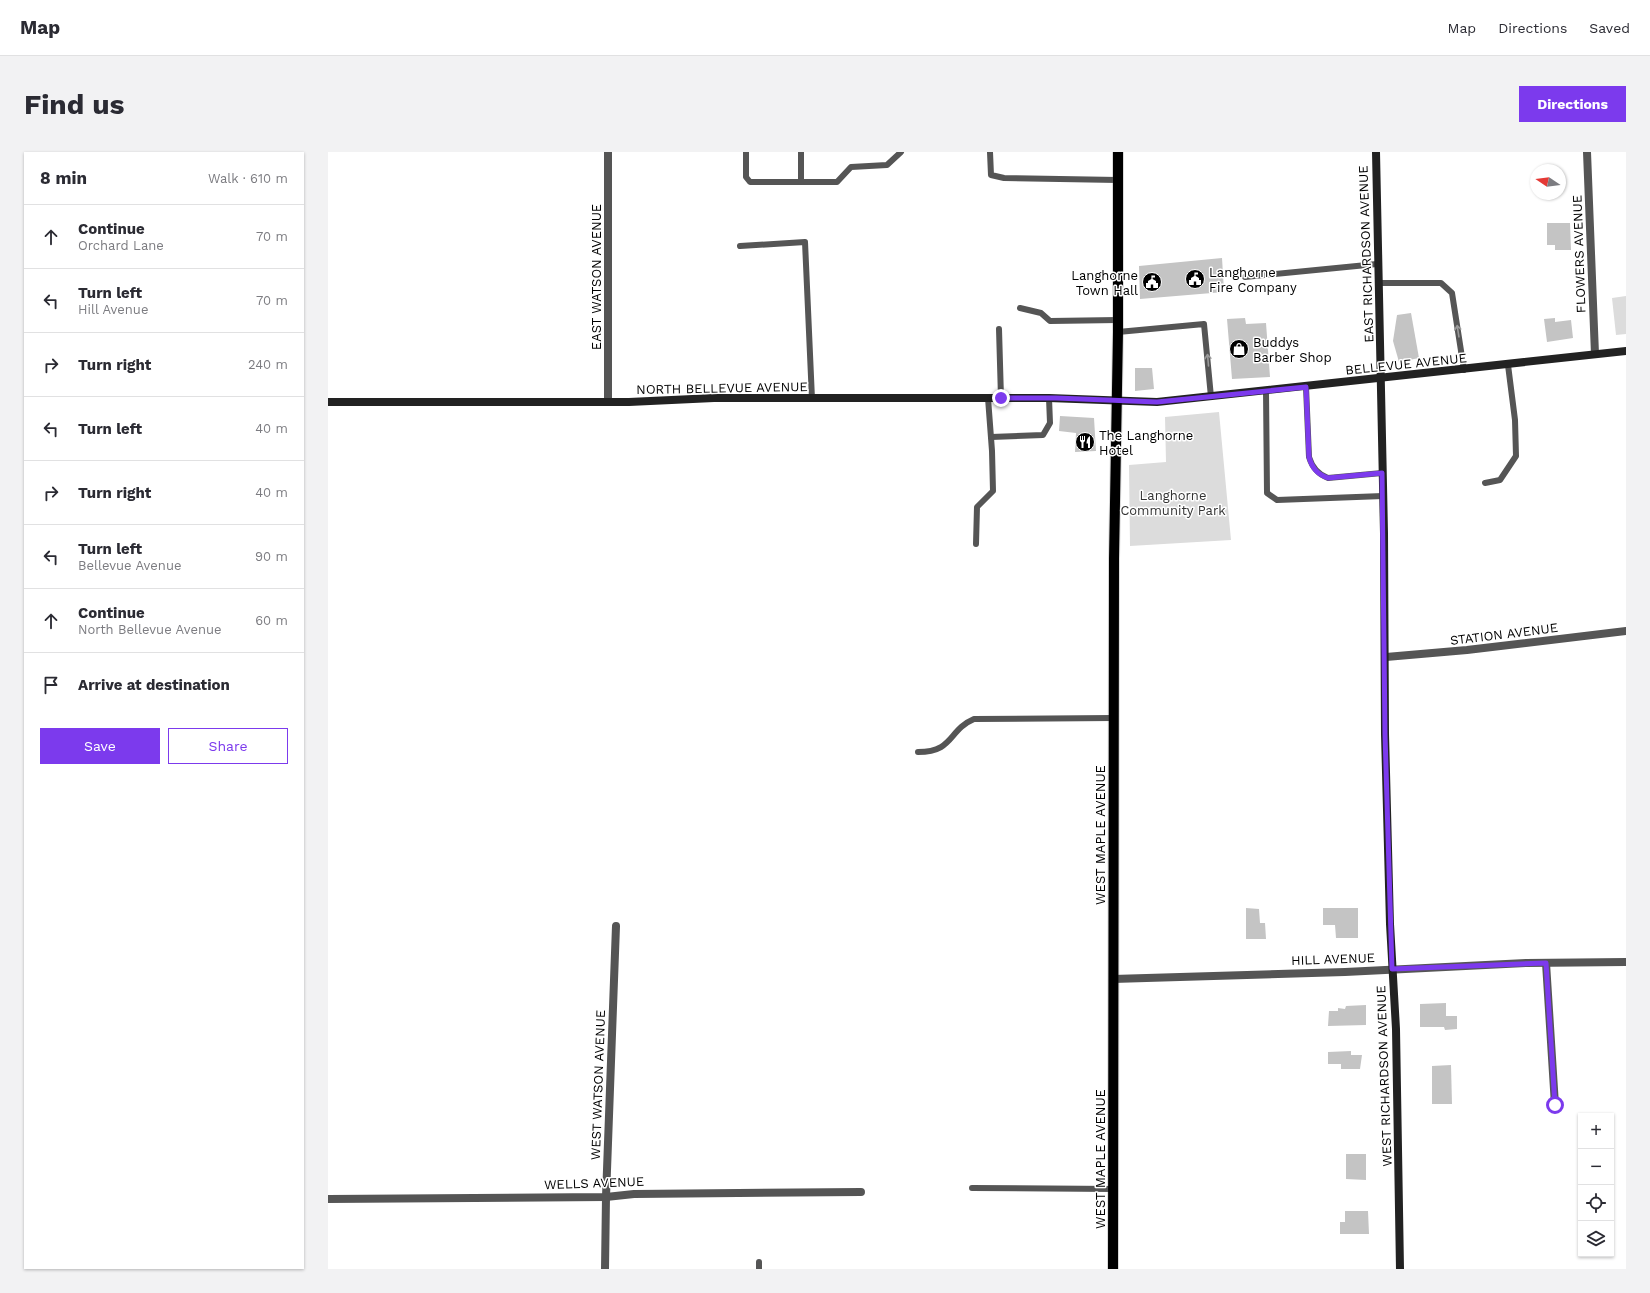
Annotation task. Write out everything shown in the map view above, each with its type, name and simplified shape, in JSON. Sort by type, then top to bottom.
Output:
[{"type":"main road","name":"WEST MAPLE AVENUE","points":[[1113,1269],[1113,718],[1118,332],[1118,152]]},
{"type":"street","name":"EAST WATSON AVENUE","points":[[608,152],[608,402]]},
{"type":"street","name":"EAST RICHARDSON AVENUE","points":[[1376,152],[1381,379]]},
{"type":"street","name":"FLOWERS AVENUE","points":[[1587,152],[1595,354]]},
{"type":"street","name":"BELLEVUE AVENUE","points":[[1117,402],[1157,402],[1211,397],[1626,351]]},
{"type":"street","name":"WEST RICHARDSON AVENUE","points":[[1381,379],[1386,657],[1385,734],[1398,1120],[1400,1269]]},
{"type":"street","name":"NORTH BELLEVUE AVENUE","points":[[328,402],[608,402],[714,398],[1049,398],[1117,402]]},
{"type":"street","name":"STATION AVENUE","points":[[1386,657],[1460,651],[1626,631]]},
{"type":"street","name":"WEST WATSON AVENUE","points":[[606,1269],[606,1197],[616,926]]},
{"type":"street","name":"HILL AVENUE","points":[[1113,979],[1345,972],[1546,963],[1626,962]]},
{"type":"street","points":[[1546,963],[1555,1105]]},
{"type":"street","name":"WELLS AVENUE","points":[[328,1199],[606,1197],[634,1194],[860,1192]]},
{"type":"lane","points":[[746,152],[746,178],[750,182],[838,182],[851,167],[887,165],[901,152]]},
{"type":"lane","points":[[800,152],[801,182]]},
{"type":"lane","points":[[990,152],[991,175],[1004,178],[1118,180]]},
{"type":"lane","points":[[740,246],[805,242],[812,399]]},
{"type":"lane","points":[[1245,277],[1378,264]]},
{"type":"lane","points":[[1378,283],[1441,283],[1452,293],[1464,370]]},
{"type":"lane","points":[[1020,308],[1041,314],[1050,321],[1118,320]]},
{"type":"lane","points":[[1118,332],[1204,324],[1211,397]]},
{"type":"lane","points":[[999,329],[1001,398]]},
{"type":"lane","points":[[1485,483],[1500,480],[1516,456],[1508,365]]},
{"type":"lane","points":[[1306,387],[1309,457],[1312,466],[1322,476],[1328,478],[1382,473]]},
{"type":"lane","points":[[1266,391],[1267,493],[1278,500],[1383,496]]},
{"type":"lane","points":[[976,544],[977,507],[992,491],[991,437],[988,398]]},
{"type":"lane","points":[[991,437],[1043,435],[1050,423],[1049,398]]},
{"type":"lane","points":[[918,752],[932,752],[942,748],[966,723],[974,720],[1113,718]]},
{"type":"lane","points":[[972,1188],[1114,1189]]},
{"type":"lane","points":[[759,1262],[759,1269]]},
{"type":"green space","points":[[1626,296],[1626,334],[1616,335],[1612,298]]},
{"type":"green space","name":"Langhorne Community Park","points":[[1219,412],[1231,540],[1130,546],[1129,465],[1166,462],[1165,417]]},
{"type":"building","points":[[1547,223],[1570,223],[1571,250],[1555,250],[1555,245],[1547,245]]},
{"type":"building","name":"Langhorne Fire Company","points":[[1222,258],[1224,292],[1140,299],[1139,266]]},
{"type":"building","points":[[1411,313],[1419,358],[1399,362],[1393,341],[1397,315]]},
{"type":"building","points":[[1245,318],[1246,324],[1266,323],[1270,377],[1232,379],[1227,319]]},
{"type":"building","points":[[1555,318],[1555,322],[1571,320],[1573,338],[1547,342],[1544,319]]},
{"type":"building","points":[[1135,368],[1152,368],[1154,389],[1135,391]]},
{"type":"building","name":"The Langhorne Hotel","points":[[1060,416],[1094,418],[1096,451],[1075,452],[1076,433],[1059,431]]},
{"type":"building","points":[[1246,908],[1259,909],[1260,923],[1265,923],[1266,939],[1246,939]]},
{"type":"building","points":[[1323,908],[1358,908],[1358,938],[1336,938],[1335,925],[1323,925]]},
{"type":"building","points":[[1446,1003],[1446,1016],[1457,1016],[1457,1029],[1445,1030],[1444,1027],[1420,1027],[1420,1004]]},
{"type":"building","points":[[1366,1005],[1366,1025],[1328,1026],[1329,1011],[1338,1011],[1338,1008],[1345,1009],[1346,1006]]},
{"type":"building","points":[[1351,1051],[1351,1055],[1362,1055],[1360,1069],[1341,1069],[1341,1064],[1328,1064],[1328,1052]]},
{"type":"building","points":[[1451,1065],[1452,1104],[1432,1104],[1432,1066]]},
{"type":"building","points":[[1346,1154],[1366,1154],[1366,1180],[1346,1179]]},
{"type":"building","points":[[1345,1211],[1368,1211],[1369,1234],[1340,1234],[1340,1222],[1345,1222]]},
{"type":"place","name":"Langhorne Fire Company","points":[[1195,279]]},
{"type":"place","name":"Langhorne Town Hall","points":[[1152,282]]},
{"type":"place","name":"Buddys Barber Shop","points":[[1239,349]]},
{"type":"place","name":"The Langhorne Hotel","points":[[1085,442]]},
{"type":"route","points":[[1001,398],[1056,398],[1117,402],[1157,402],[1306,387],[1309,457],[1312,466],[1316,471],[1322,476],[1328,478],[1382,473],[1384,533],[1385,734],[1389,818],[1392,969],[1546,963],[1555,1105]]}]
